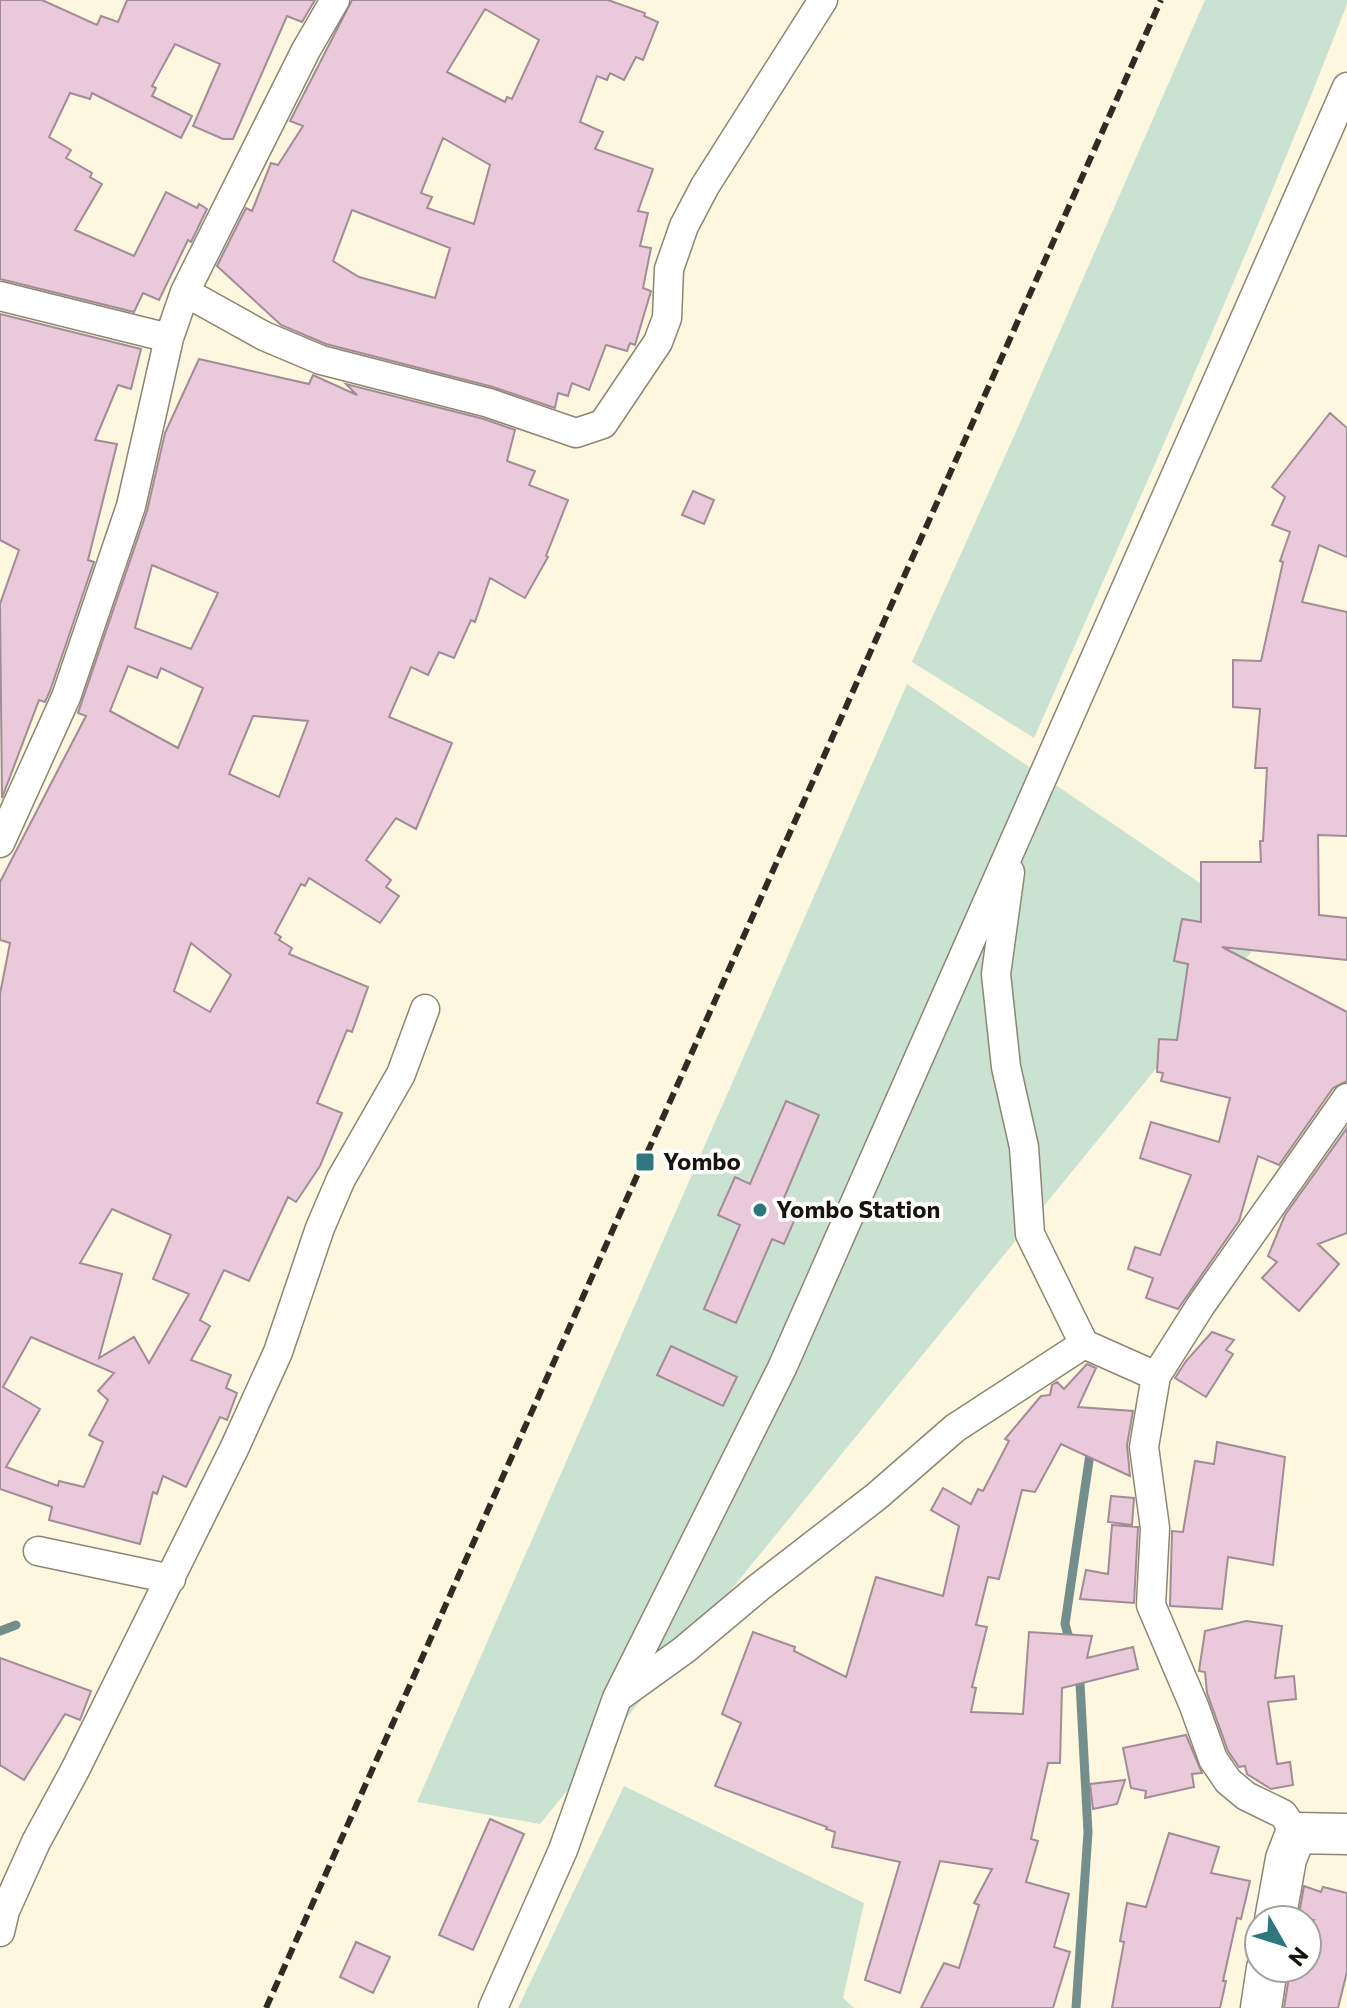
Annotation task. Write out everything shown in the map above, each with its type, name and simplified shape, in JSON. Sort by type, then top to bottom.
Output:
[{"type":"street","points":[[0,843],[66,697],[131,506],[169,338],[185,292],[306,50],[335,0]]},
{"type":"street","points":[[185,292],[264,336],[321,360],[489,403],[576,433],[603,424],[658,342],[667,318],[669,269],[684,226],[705,186],[823,0]]},
{"type":"street","points":[[493,2008],[563,1850],[617,1698],[782,1368],[1015,839],[1340,125],[1347,87]]},
{"type":"street","points":[[0,296],[169,338]]},
{"type":"street","points":[[1015,839],[996,974],[1006,1067],[1024,1147],[1030,1234],[1084,1344],[1156,1376]]},
{"type":"street","points":[[0,1932],[5,1911],[36,1842],[171,1579],[278,1352],[320,1228],[341,1179],[401,1074],[425,1009]]},
{"type":"street","points":[[1296,1833],[1283,1814],[1246,1796],[1228,1781],[1213,1759],[1151,1605],[1155,1528],[1144,1447],[1156,1376],[1201,1305],[1347,1098]]},
{"type":"street","points":[[617,1698],[684,1650],[877,1496],[955,1428],[1084,1344]]},
{"type":"street","points":[[38,1551],[171,1579]]},
{"type":"street","points":[[1296,1833],[1347,1834]]},
{"type":"street","points":[[1278,1904],[1286,1859],[1296,1833]]},
{"type":"street","points":[[1261,2008],[1265,1984]]},
{"type":"green space","points":[[1205,0],[1347,0],[1347,4],[1234,281],[1034,738],[912,662]]},
{"type":"green space","points":[[907,684],[1269,930],[540,1824],[417,1802]]},
{"type":"green space","points":[[624,1786],[864,1903],[843,1998],[854,2008],[518,2008]]},
{"type":"building","points":[[0,0],[42,0],[97,25],[101,16],[118,22],[127,0],[315,0],[302,22],[287,16],[233,139],[223,139],[193,126],[220,64],[175,44],[152,86],[156,88],[152,96],[192,116],[181,138],[92,93],[90,99],[70,93],[49,137],[71,150],[66,158],[92,173],[90,177],[102,184],[75,230],[134,256],[166,192],[197,208],[199,204],[207,209],[159,300],[143,293],[134,312],[0,279]]},
{"type":"building","points":[[352,0],[608,0],[645,13],[644,16],[658,22],[643,60],[636,57],[624,80],[610,73],[607,80],[597,76],[580,122],[603,132],[595,149],[653,169],[638,211],[648,213],[640,246],[651,248],[643,288],[651,291],[635,345],[630,343],[627,351],[606,345],[589,390],[572,383],[568,396],[558,393],[555,408],[493,387],[326,344],[281,325],[217,266],[246,208],[252,211],[271,163],[278,165],[303,126],[290,121]],"holes":[[[485,9],[539,40],[512,99],[507,97],[505,102],[447,72]],[[443,138],[490,165],[474,224],[427,208],[432,197],[421,193]],[[352,210],[450,248],[435,298],[359,277],[333,261]]]},
{"type":"building","points":[[0,314],[141,349],[131,389],[118,385],[95,440],[117,444],[88,560],[94,562],[50,691],[45,702],[39,700],[2,798],[0,604],[19,550],[0,540]]},
{"type":"building","points":[[199,359],[309,384],[313,375],[357,395],[346,384],[484,419],[515,430],[507,461],[535,471],[529,485],[568,500],[548,557],[525,598],[490,578],[475,622],[471,620],[454,658],[439,652],[428,675],[411,667],[389,717],[452,743],[416,829],[396,818],[366,860],[391,880],[386,887],[399,896],[380,923],[309,878],[305,886],[301,884],[275,933],[281,937],[279,940],[292,948],[289,954],[368,987],[352,1032],[347,1030],[317,1103],[342,1113],[320,1166],[296,1202],[288,1197],[249,1281],[224,1270],[200,1320],[210,1326],[191,1360],[231,1375],[226,1388],[237,1393],[227,1420],[220,1417],[186,1487],[163,1476],[157,1494],[153,1492],[140,1544],[49,1520],[52,1507],[0,1489],[0,994],[10,943],[0,940],[0,882],[86,716],[78,713],[147,511],[165,433]],"holes":[[[152,565],[218,593],[191,649],[135,628]],[[128,666],[157,678],[161,668],[203,688],[178,748],[110,711]],[[253,716],[308,721],[279,797],[229,774]],[[191,943],[231,975],[210,1012],[174,991]],[[112,1209],[171,1235],[153,1279],[189,1294],[149,1363],[134,1337],[99,1358],[122,1274],[80,1263]],[[31,1337],[114,1373],[98,1391],[108,1400],[89,1435],[103,1442],[84,1487],[59,1481],[58,1486],[6,1467],[40,1409],[3,1387]]]},
{"type":"building","points":[[1330,413],[1347,428],[1347,557],[1319,545],[1302,602],[1347,612],[1347,836],[1318,835],[1319,915],[1347,918],[1347,960],[1222,947],[1347,1012],[1347,1081],[1333,1088],[1279,1165],[1258,1156],[1239,1221],[1178,1309],[1146,1298],[1153,1278],[1128,1269],[1135,1247],[1160,1255],[1191,1175],[1140,1158],[1151,1122],[1219,1142],[1230,1098],[1161,1081],[1163,1073],[1157,1072],[1159,1039],[1177,1040],[1188,964],[1174,961],[1182,919],[1201,922],[1201,862],[1261,862],[1267,768],[1255,768],[1260,709],[1233,707],[1233,660],[1261,661],[1283,562],[1280,561],[1290,532],[1272,525],[1285,497],[1272,487]]},
{"type":"building","points":[[693,491],[714,500],[704,524],[682,515]]},
{"type":"building","name":"Yombo Station","points":[[786,1101],[819,1115],[784,1198],[801,1205],[784,1244],[772,1239],[736,1323],[704,1309],[740,1225],[718,1215],[735,1177],[750,1184]]},
{"type":"building","points":[[1347,1128],[1347,1233],[1318,1244],[1339,1264],[1299,1311],[1262,1278],[1277,1262],[1268,1256],[1285,1215]]},
{"type":"building","points":[[1212,1332],[1234,1340],[1226,1350],[1233,1354],[1206,1397],[1175,1378]]},
{"type":"building","points":[[671,1346],[737,1377],[723,1406],[657,1375]]},
{"type":"building","points":[[1087,1364],[1096,1368],[1078,1407],[1133,1411],[1127,1445],[1130,1476],[1061,1444],[1035,1492],[1022,1490],[999,1579],[988,1577],[976,1625],[987,1627],[972,1687],[976,1688],[971,1712],[1023,1714],[1029,1632],[1092,1636],[1087,1658],[1133,1647],[1138,1669],[1062,1688],[1060,1763],[1048,1763],[1031,1839],[1038,1841],[1026,1882],[1069,1894],[1054,1947],[1070,1952],[1053,2008],[921,2008],[944,1963],[959,1968],[979,1905],[974,1903],[992,1869],[940,1861],[900,1993],[865,1980],[900,1862],[832,1847],[835,1832],[827,1827],[715,1786],[741,1723],[722,1714],[753,1632],[795,1647],[794,1651],[846,1677],[876,1577],[943,1596],[959,1526],[931,1510],[943,1488],[971,1504],[978,1489],[983,1491],[1009,1441],[1005,1439],[1041,1396],[1050,1395],[1052,1385],[1057,1382],[1064,1389]]},
{"type":"building","points":[[1217,1442],[1285,1457],[1273,1565],[1228,1557],[1222,1609],[1170,1606],[1172,1531],[1183,1532],[1195,1461],[1214,1464]]},
{"type":"building","points":[[1111,1496],[1134,1498],[1132,1525],[1108,1522]]},
{"type":"building","points":[[1112,1525],[1138,1527],[1134,1603],[1080,1599],[1086,1570],[1108,1574]]},
{"type":"building","points":[[1246,1621],[1282,1626],[1275,1678],[1294,1676],[1296,1699],[1268,1702],[1277,1764],[1290,1762],[1293,1785],[1271,1789],[1247,1774],[1245,1766],[1239,1767],[1228,1751],[1207,1693],[1205,1672],[1199,1671],[1205,1631]]},
{"type":"building","points":[[0,1658],[91,1691],[80,1720],[65,1714],[24,1780],[0,1765]]},
{"type":"building","points":[[1186,1735],[1202,1773],[1192,1774],[1194,1787],[1145,1798],[1146,1791],[1131,1788],[1123,1748]]},
{"type":"building","points":[[1125,1780],[1117,1804],[1093,1809],[1090,1784]]},
{"type":"building","points":[[490,1819],[524,1834],[473,1950],[439,1935]]},
{"type":"building","points":[[1169,1833],[1219,1847],[1211,1873],[1250,1881],[1241,1919],[1237,1918],[1220,2008],[1112,2008],[1124,1942],[1120,1941],[1127,1903],[1146,1907]]},
{"type":"building","points":[[1304,1886],[1321,1892],[1323,1887],[1347,1893],[1347,1972],[1338,2008],[1284,2008],[1288,1984],[1323,1984],[1323,1904],[1301,1904]]},
{"type":"building","points":[[356,1942],[390,1957],[373,1993],[340,1977]]},
{"type":"waterway","points":[[1071,1645],[1065,1624],[1091,1447]]},
{"type":"waterway","points":[[0,1631],[16,1625]]},
{"type":"waterway","points":[[1076,2008],[1088,1832],[1077,1671]]},
{"type":"railway","points":[[266,2008],[1161,0]]},
{"type":"place","name":"Yombo","points":[[645,1162]]},
{"type":"place","name":"Yombo Station","points":[[760,1210]]}]
